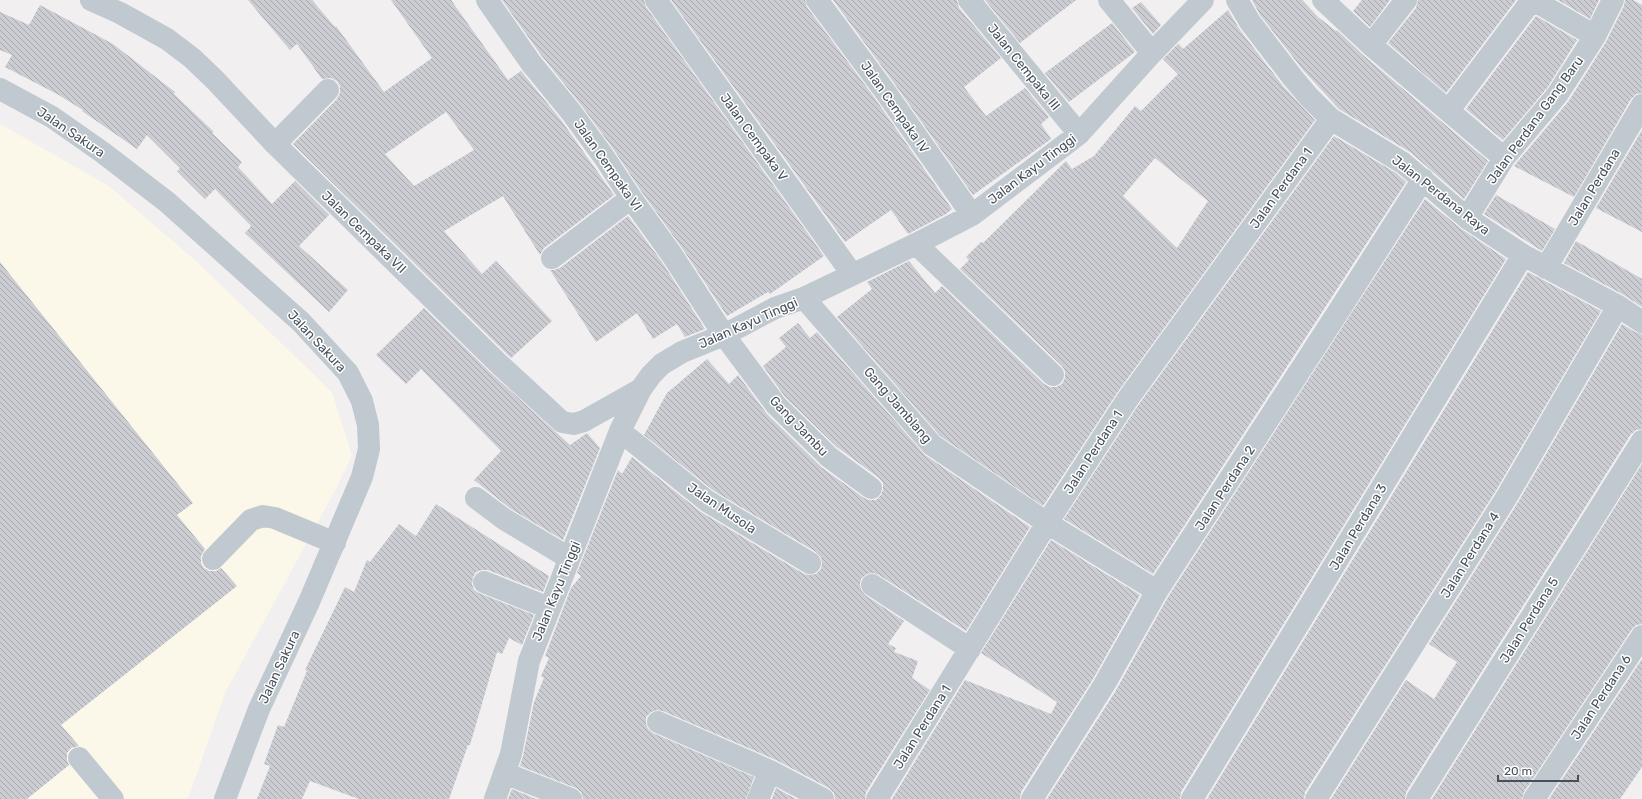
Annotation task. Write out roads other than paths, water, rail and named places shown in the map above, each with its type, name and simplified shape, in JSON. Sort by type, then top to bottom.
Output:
[{"type":"street","name":"Jalan Cempaka VII","points":[[91,0],[120,13],[167,39],[215,80],[275,144],[494,359],[562,422],[574,424],[584,421],[641,389]]},
{"type":"street","name":"Jalan Cempaka VI","points":[[487,0],[531,63],[575,117],[672,255],[724,335]]},
{"type":"street","name":"Jalan Cempaka V","points":[[656,0],[852,274]]},
{"type":"street","name":"Jalan Cempaka IV","points":[[817,0],[884,90],[972,215]]},
{"type":"street","name":"Jalan Cempaka III","points":[[969,0],[1079,134]]},
{"type":"street","points":[[1110,0],[1152,53]]},
{"type":"street","name":"Jalan Kayu Tinggi","points":[[495,799],[510,754],[529,661],[620,431],[641,389],[651,375],[662,364],[682,352],[724,335],[775,308],[804,298],[972,215],[1079,134],[1202,0]]},
{"type":"street","name":"Jalan Perdana Raya","points":[[1237,0],[1250,22],[1293,78],[1331,119],[1403,163],[1467,218],[1523,255],[1618,306],[1642,322]]},
{"type":"street","points":[[1323,0],[1371,45],[1504,158]]},
{"type":"street","points":[[1371,45],[1406,0]]},
{"type":"street","points":[[1449,110],[1532,0],[1595,36]]},
{"type":"street","name":"Jalan Perdana Gang Baru","points":[[1467,218],[1504,158],[1557,95],[1595,36],[1613,0]]},
{"type":"street","name":"Jalan Sakura","points":[[0,89],[52,117],[102,152],[167,202],[301,322],[348,373],[362,401],[368,425],[369,449],[362,477],[335,543],[259,709],[225,799]]},
{"type":"street","points":[[275,144],[328,90]]},
{"type":"street","name":"Jalan Perdana","points":[[1546,268],[1642,105]]},
{"type":"street","name":"Jalan Perdana 1","points":[[877,799],[1047,524],[1126,400],[1331,119]]},
{"type":"street","name":"Jalan Perdana 2","points":[[1032,799],[1104,685],[1157,591],[1340,310],[1423,179]]},
{"type":"street","points":[[552,258],[631,198]]},
{"type":"street","points":[[916,244],[1053,375]]},
{"type":"street","name":"Jalan Perdana 3","points":[[1192,799],[1523,255]]},
{"type":"street","name":"Gang Jamblang","points":[[804,298],[932,445],[1047,524],[1157,591]]},
{"type":"street","name":"Jalan Perdana 4","points":[[1316,799],[1506,498],[1618,306]]},
{"type":"street","name":"Gang Jambu","points":[[724,335],[776,405],[829,457],[871,488]]},
{"type":"street","name":"Jalan Musola","points":[[620,431],[707,501],[810,563]]},
{"type":"street","name":"Jalan Perdana 5","points":[[1416,799],[1642,440]]},
{"type":"street","points":[[476,498],[504,519],[569,558]]},
{"type":"street","points":[[213,559],[251,520],[263,516],[276,518],[335,543]]},
{"type":"street","points":[[484,582],[549,608]]},
{"type":"street","points":[[872,586],[970,649]]},
{"type":"street","name":"Jalan Perdana 6","points":[[1534,799],[1642,636]]},
{"type":"street","points":[[658,722],[770,770],[823,799]]},
{"type":"street","points":[[79,758],[113,799]]},
{"type":"street","points":[[758,799],[770,770]]},
{"type":"street","points":[[504,773],[571,799]]}]
